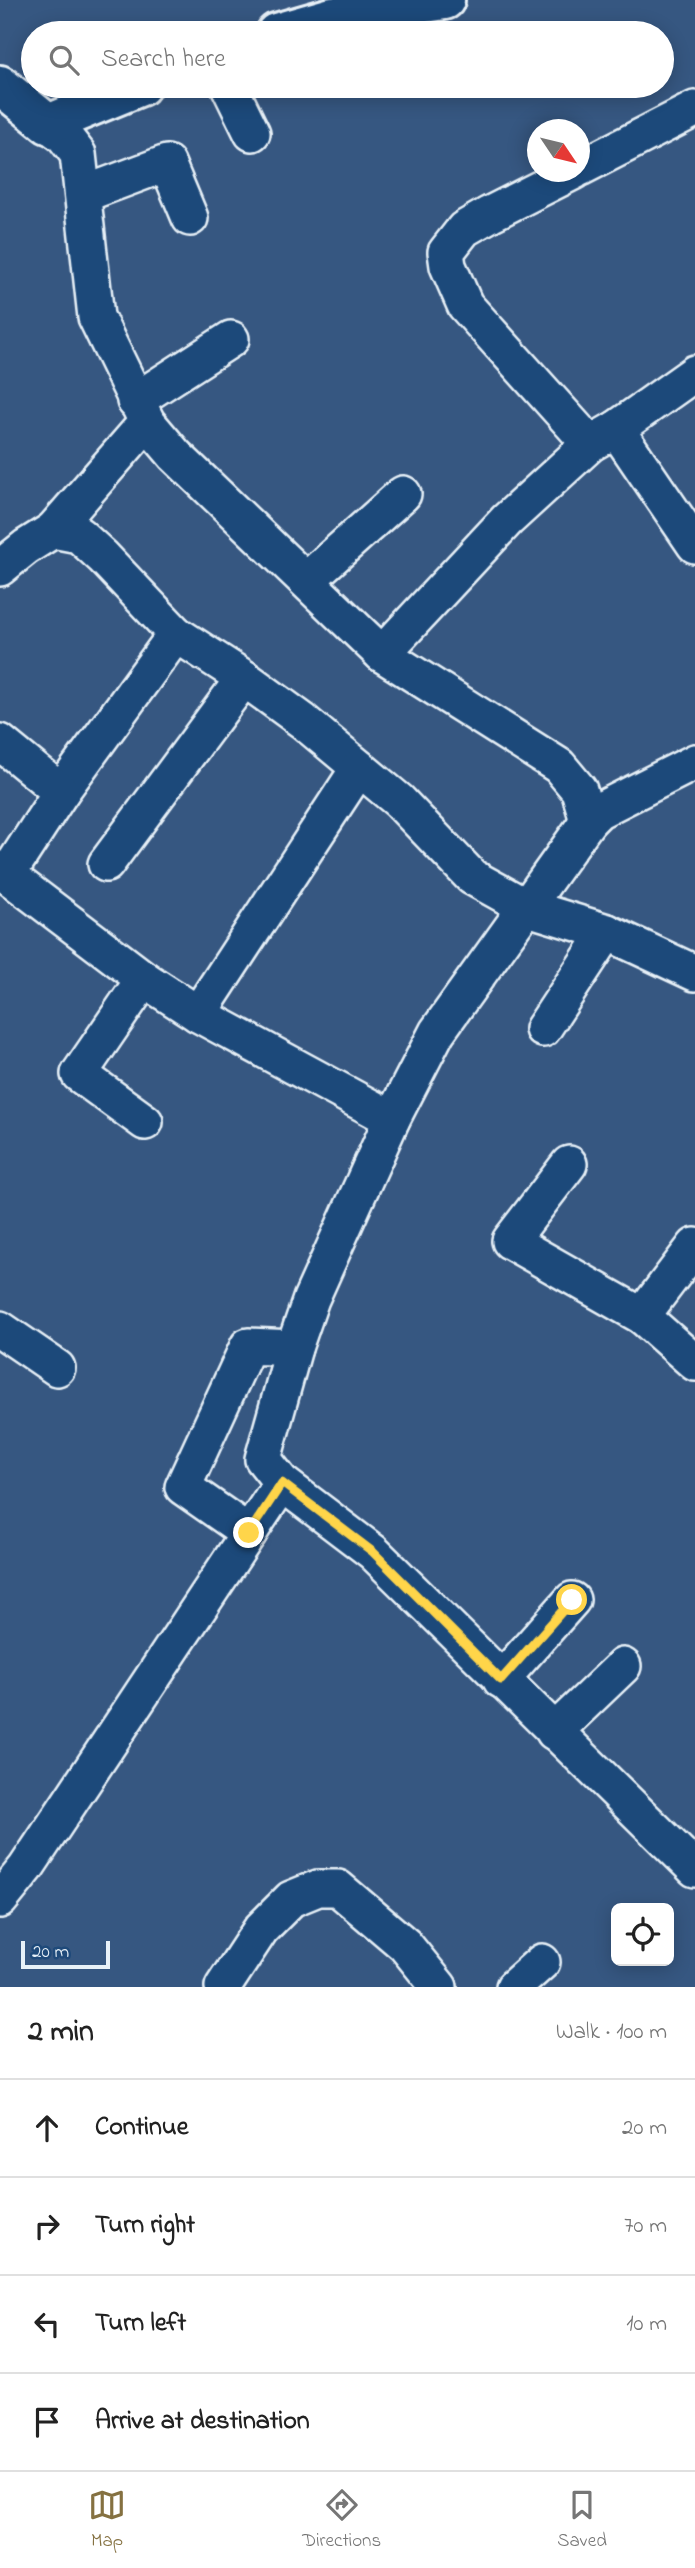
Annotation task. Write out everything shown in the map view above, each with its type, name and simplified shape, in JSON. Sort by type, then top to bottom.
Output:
[{"type":"street","points":[[304,21],[331,9],[445,0]]},
{"type":"street","points":[[0,85],[64,136],[78,154],[96,317],[141,411],[175,455],[382,654],[559,766],[579,790],[589,821]]},
{"type":"street","points":[[48,124],[112,98]]},
{"type":"street","points":[[235,98],[252,133]]},
{"type":"street","points":[[590,162],[695,109]]},
{"type":"street","points":[[84,194],[167,163],[190,218]]},
{"type":"street","points":[[553,182],[464,229],[446,252],[448,267],[465,305],[603,436],[695,545]]},
{"type":"street","points":[[0,568],[53,530],[141,411],[231,339]]},
{"type":"street","points":[[382,654],[507,520],[603,436],[695,373]]},
{"type":"street","points":[[307,580],[403,494]]},
{"type":"street","points":[[53,530],[79,535],[176,634],[244,678],[303,721],[399,801],[472,877],[528,908],[607,932],[695,973]]},
{"type":"street","points":[[176,634],[61,792],[7,875],[144,979],[198,1014],[392,1119]]},
{"type":"street","points":[[106,864],[244,678]]},
{"type":"street","points":[[0,742],[61,792]]},
{"type":"street","points":[[695,762],[598,811],[437,1032],[392,1119],[311,1298],[263,1459],[282,1483],[373,1552],[695,1869]]},
{"type":"street","points":[[198,1014],[359,768]]},
{"type":"street","points":[[543,1029],[607,932]]},
{"type":"street","points":[[144,979],[79,1074],[145,1122]]},
{"type":"street","points":[[569,1164],[510,1241],[642,1316],[695,1363]]},
{"type":"street","points":[[642,1316],[695,1245]]},
{"type":"street","points":[[0,1329],[57,1367]]},
{"type":"street","points":[[249,1533],[183,1487],[248,1346],[294,1348]]},
{"type":"street","points":[[0,1900],[26,1868],[282,1483]]},
{"type":"street","points":[[501,1680],[572,1600]]},
{"type":"street","points":[[554,1732],[623,1665]]},
{"type":"street","points":[[223,1987],[261,1929],[291,1899],[318,1888],[338,1888],[405,1945],[439,1987]]},
{"type":"street","points":[[514,1987],[542,1962]]},
{"type":"route","points":[[249,1533],[282,1483],[373,1552],[501,1680],[572,1600]]}]
